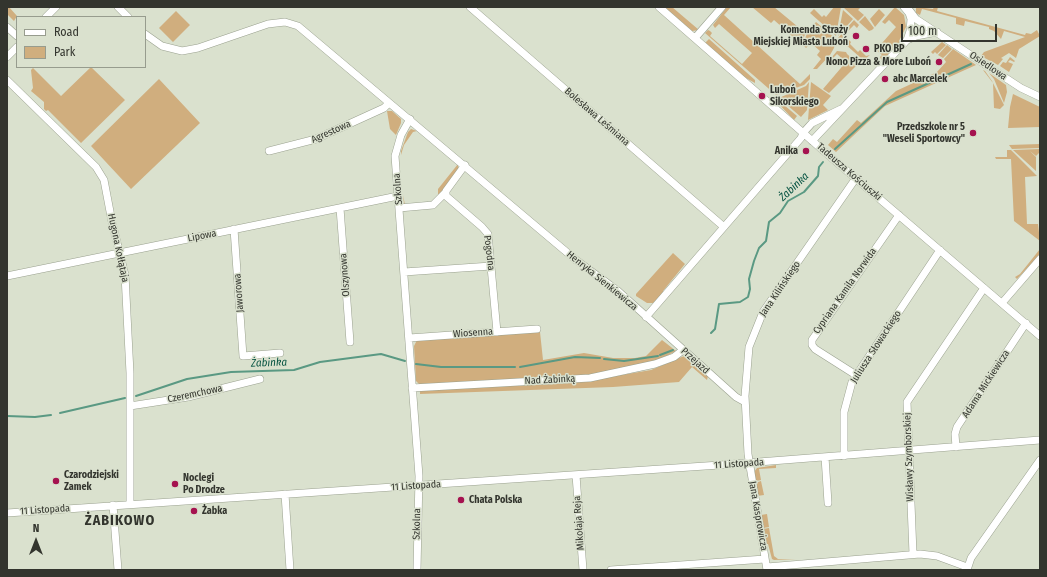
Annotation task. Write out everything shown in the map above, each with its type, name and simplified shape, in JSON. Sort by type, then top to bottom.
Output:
[{"type":"street","points":[[47,16],[56,7]]},
{"type":"street","points":[[118,7],[127,16]]},
{"type":"street","name":"Bolesława Leśmiana","points":[[470,7],[724,227]]},
{"type":"street","name":"Tadeusza Kościuszki","points":[[659,7],[812,141],[1040,336]]},
{"type":"street","points":[[695,38],[722,7]]},
{"type":"street","points":[[907,40],[911,27],[908,9]]},
{"type":"street","name":"Osiedlowa","points":[[908,9],[937,32],[1018,86],[1040,97]]},
{"type":"street","points":[[146,35],[162,46],[176,50],[187,50],[262,25],[275,22],[289,22],[312,37],[410,119]]},
{"type":"street","points":[[7,27],[16,35]]},
{"type":"street","points":[[812,141],[840,109],[907,40],[916,36],[937,32]]},
{"type":"street","points":[[7,57],[16,48]]},
{"type":"street","name":"Hugona Kołłątaja","points":[[7,80],[100,171],[105,184],[112,222],[125,271],[130,406],[130,504]]},
{"type":"street","name":"Agrestowa","points":[[269,151],[316,139],[384,108],[390,103]]},
{"type":"street","name":"Henryka Sienkiewicza","points":[[410,119],[576,260],[618,291],[646,317],[814,121],[840,109]]},
{"type":"street","name":"Szkolna","points":[[410,119],[401,135],[396,152],[418,486],[417,570]]},
{"type":"street","points":[[399,208],[433,205],[445,193],[465,165]]},
{"type":"street","name":"Jana Kilińskiego","points":[[749,463],[745,402],[748,355],[758,321],[856,178]]},
{"type":"street","name":"Pogodna","points":[[445,193],[449,200],[487,232],[497,332]]},
{"type":"street","name":"Lipowa","points":[[7,276],[398,196]]},
{"type":"street","name":"Olszynowa","points":[[340,208],[350,342]]},
{"type":"street","name":"Cypriana Kamila Norwida","points":[[856,375],[815,349],[812,345],[812,340],[899,215]]},
{"type":"street","name":"Jaworowa","points":[[234,229],[243,356],[280,353]]},
{"type":"street","name":"Juliusza Słowackiego","points":[[844,456],[844,412],[848,393],[856,375],[940,250]]},
{"type":"street","points":[[1002,303],[1040,259]]},
{"type":"street","points":[[404,272],[491,266]]},
{"type":"street","name":"Wisławy Szymborskiej","points":[[913,554],[908,451],[908,400],[984,288]]},
{"type":"street","name":"Przejazd","points":[[646,317],[737,398],[745,402]]},
{"type":"street","name":"Adama Mickiewicza","points":[[956,447],[955,434],[957,427],[1026,323]]},
{"type":"street","name":"Wiosenna","points":[[409,338],[537,329]]},
{"type":"street","name":"Nad Żabinką","points":[[412,388],[590,378],[655,364],[674,357],[683,350]]},
{"type":"street","name":"Czeremchowa","points":[[130,406],[188,397],[260,379]]},
{"type":"street","name":"11 Listopada","points":[[7,513],[749,463],[1040,440]]},
{"type":"street","points":[[825,457],[828,503]]},
{"type":"street","points":[[767,569],[913,554],[937,556],[967,568],[971,558],[1040,460]]},
{"type":"street","name":"Jana Kasprowicza","points":[[749,463],[767,569]]},
{"type":"street","name":"Mikołaja Reja","points":[[576,475],[583,570]]},
{"type":"street","points":[[285,494],[290,570]]},
{"type":"street","points":[[113,505],[118,570]]},
{"type":"street","points":[[611,570],[766,559]]},
{"type":"green space","points":[[9,7],[17,16],[14,21],[7,14],[7,8]]},
{"type":"green space","points":[[664,7],[672,7],[699,30],[692,31]]},
{"type":"green space","points":[[727,7],[731,7],[724,15],[800,84],[810,74],[810,79],[804,85],[776,95],[705,33],[708,30],[710,31],[712,33],[710,36],[742,64],[752,53],[719,24],[715,28],[713,25]]},
{"type":"green space","points":[[752,7],[774,7],[803,31],[805,29],[807,30],[801,44],[774,20],[771,23]]},
{"type":"green space","points":[[834,7],[841,7],[836,36],[810,13],[814,9],[822,17],[824,15],[826,17]]},
{"type":"green space","points":[[843,7],[861,7],[858,10],[864,15],[858,21]]},
{"type":"green space","points":[[895,7],[904,15],[906,27],[899,41],[900,43],[882,61],[880,57],[882,55],[876,50],[896,27],[889,20],[885,24],[882,22]]},
{"type":"green space","points":[[916,7],[933,9],[934,7],[938,7],[937,11],[1025,35],[1026,33],[1031,34],[1037,30],[1040,36],[1019,49],[1016,58],[1009,53],[1001,58],[1003,59],[998,65],[981,56],[984,52],[1025,37],[1004,31],[1001,39],[994,31],[989,29],[989,27],[965,21],[964,26],[956,24],[956,18],[922,9],[920,15],[916,13]]},
{"type":"green space","points":[[879,9],[885,15],[875,27],[870,19]]},
{"type":"green space","points":[[843,10],[853,19],[838,36]]},
{"type":"green space","points":[[176,11],[190,25],[173,42],[159,28]]},
{"type":"green space","points":[[865,16],[874,28],[872,30],[869,31],[859,22]]},
{"type":"green space","points":[[854,20],[859,25],[857,28],[854,25],[844,35],[858,52],[860,50],[866,56],[870,55],[865,59],[861,58],[838,38]]},
{"type":"green space","points":[[816,22],[836,39],[834,48],[830,55],[817,69],[813,69],[821,59],[817,55],[820,51],[811,43],[806,48],[804,46],[807,43],[804,41],[808,31]]},
{"type":"green space","points":[[709,39],[755,80],[755,83],[744,77],[705,43]]},
{"type":"green space","points":[[942,42],[946,45],[937,54],[935,52],[933,54],[931,52]]},
{"type":"green space","points":[[947,45],[952,49],[943,58],[938,55]]},
{"type":"green space","points":[[953,49],[976,65],[885,106],[836,152],[828,145],[833,139],[837,142],[857,120],[861,123],[896,91],[937,72],[946,62],[944,59]]},
{"type":"green space","points":[[837,51],[846,52],[858,64],[829,93],[823,89],[846,62],[837,54],[833,58],[832,57]]},
{"type":"green space","points":[[1010,57],[1015,61],[1010,60],[1008,62],[1013,64],[1009,72],[1000,66],[1003,62],[1006,63]]},
{"type":"green space","points":[[33,68],[61,96],[90,68],[92,68],[125,100],[81,143],[48,110],[46,111],[44,109],[44,102],[31,91],[33,88],[31,70]]},
{"type":"green space","points":[[989,73],[1006,85],[1007,92],[1004,103],[994,79]]},
{"type":"green space","points":[[159,79],[200,123],[131,189],[91,146]]},
{"type":"green space","points":[[809,82],[807,110],[801,117],[779,98],[806,86]]},
{"type":"green space","points":[[811,82],[831,96],[823,105],[828,110],[808,120]]},
{"type":"green space","points":[[993,83],[1004,105],[1000,109],[994,108]]},
{"type":"green space","points":[[1013,94],[1040,107],[1040,127],[1008,128]]},
{"type":"green space","points":[[777,99],[797,116],[794,120],[775,100]]},
{"type":"green space","points":[[387,111],[392,111],[401,119],[396,135],[390,129]]},
{"type":"green space","points":[[411,129],[417,131],[413,132],[404,145],[401,155],[401,151],[408,132]]},
{"type":"green space","points":[[1040,144],[1040,148],[1012,149],[1009,145]]},
{"type":"green space","points":[[1040,149],[1040,152],[1036,156],[1030,151],[1036,157],[1036,171],[1013,150]]},
{"type":"green space","points":[[1007,150],[1011,150],[1037,176],[1025,177],[1027,224],[1038,224],[1040,241],[1014,221],[1011,159],[996,159],[995,157],[1007,157]]},
{"type":"green space","points":[[458,164],[458,170],[444,192],[435,202],[431,203],[438,198],[438,189]]},
{"type":"green space","points":[[1040,249],[1040,254],[1017,279],[1015,277],[1020,274]]},
{"type":"green space","points":[[673,253],[685,264],[663,291],[664,292],[653,303],[647,303],[636,296],[636,294]]},
{"type":"green space","points":[[540,332],[543,360],[584,353],[613,358],[635,358],[646,356],[662,340],[676,351],[657,361],[594,375],[420,385],[416,381],[414,346],[417,340]]},
{"type":"green space","points":[[684,356],[708,376],[707,380],[692,367],[679,382],[613,387],[420,394],[420,391],[592,380],[651,370]]},
{"type":"green space","points":[[776,465],[776,468],[759,469],[761,480],[756,481],[754,472],[757,468]]},
{"type":"green space","points":[[761,481],[764,495],[757,496],[755,483]]},
{"type":"green space","points":[[767,514],[769,527],[763,528],[761,515]]},
{"type":"green space","points":[[769,528],[774,556],[778,559],[796,559],[774,560],[772,559],[768,544],[766,544],[763,529]]},
{"type":"waterway","name":"Żabinka","points":[[835,149],[887,102],[971,64]]},
{"type":"waterway","name":"Żabinka","points":[[711,333],[715,329],[719,304],[740,302],[748,297],[750,289],[749,279],[754,261],[759,248],[766,241],[769,222],[780,213],[788,201],[804,192],[818,176],[819,167],[823,162]]},
{"type":"waterway","name":"Żabinka","points":[[660,355],[673,350]]},
{"type":"waterway","name":"Żabinka","points":[[136,396],[187,379],[231,372],[294,370],[320,362],[381,354],[405,361]]},
{"type":"waterway","name":"Żabinka","points":[[604,359],[624,361],[658,356]]},
{"type":"waterway","name":"Żabinka","points":[[520,367],[575,357],[600,358]]},
{"type":"waterway","name":"Żabinka","points":[[416,364],[441,367],[515,367]]},
{"type":"waterway","name":"Żabinka","points":[[60,413],[125,398]]},
{"type":"waterway","name":"Żabinka","points":[[7,416],[35,417],[51,415]]},
{"type":"place","name":"Komenda Straży Miejskiej Miasta Luboń","points":[[856,36]]},
{"type":"place","name":"PKO BP","points":[[866,49]]},
{"type":"place","name":"Nono Pizza & More Luboń","points":[[939,62]]},
{"type":"place","name":"abc Marcelek","points":[[885,79]]},
{"type":"place","name":"Luboń Sikorskiego","points":[[762,96]]},
{"type":"place","name":"Przedszkole nr 5 \"Weseli Sportowcy\"","points":[[973,133]]},
{"type":"place","name":"Anika","points":[[806,151]]},
{"type":"place","name":"Czarodziejski Zamek","points":[[56,481]]},
{"type":"place","name":"Noclegi Po Drodze","points":[[175,484]]},
{"type":"place","name":"Chata Polska","points":[[461,500]]},
{"type":"place","name":"Żabka","points":[[194,511]]},
{"type":"district","name":"ŻABIKOWO","points":[[120,521]]}]
